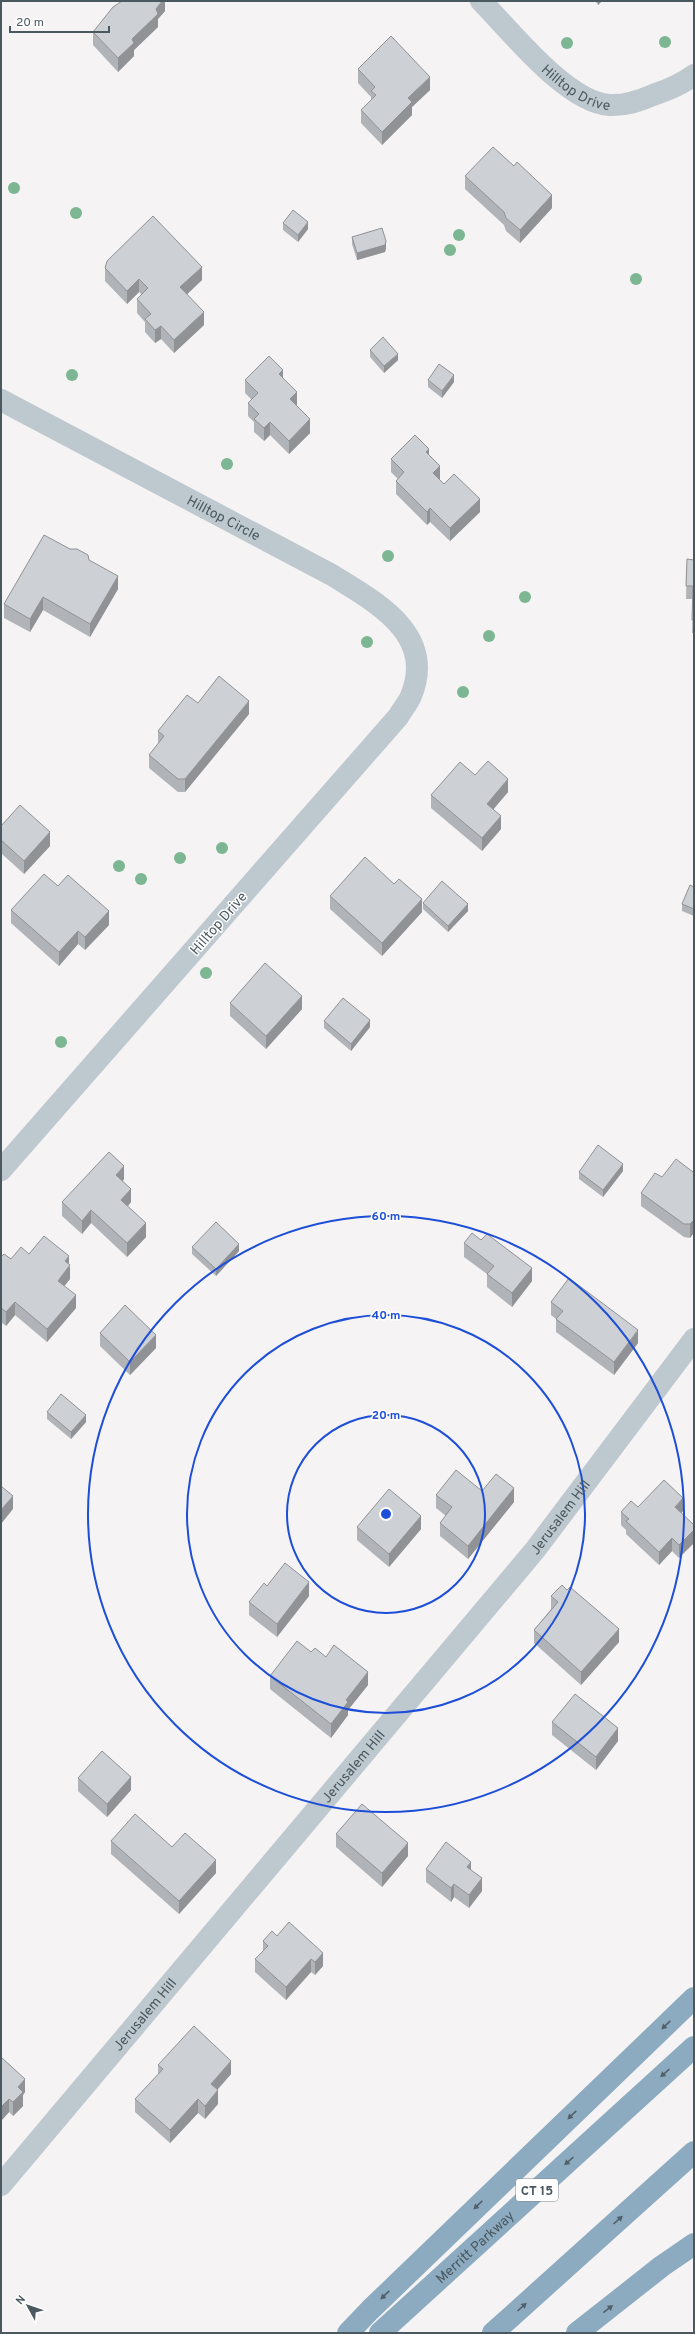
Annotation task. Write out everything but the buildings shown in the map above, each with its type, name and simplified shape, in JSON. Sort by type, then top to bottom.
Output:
[{"type":"highway","points":[[348,2333],[370,2310],[694,1998]]},
{"type":"highway","name":"Merritt Parkway","points":[[380,2333],[694,2047]]},
{"type":"highway","points":[[493,2333],[694,2152]]},
{"type":"highway","points":[[577,2333],[662,2266],[694,2244]]},
{"type":"street","name":"Hilltop Drive","points":[[481,1],[551,73],[567,88],[584,98],[608,105],[634,103],[684,82],[694,74]]},
{"type":"street","name":"Hilltop Circle","points":[[1,400],[332,575],[361,593],[388,613],[407,632],[415,649],[418,665]]},
{"type":"street","name":"Hilltop Drive","points":[[1,1170],[398,717],[411,696],[418,665]]},
{"type":"street","name":"Jerusalem Hill","points":[[1,2185],[535,1550],[694,1339]]}]
